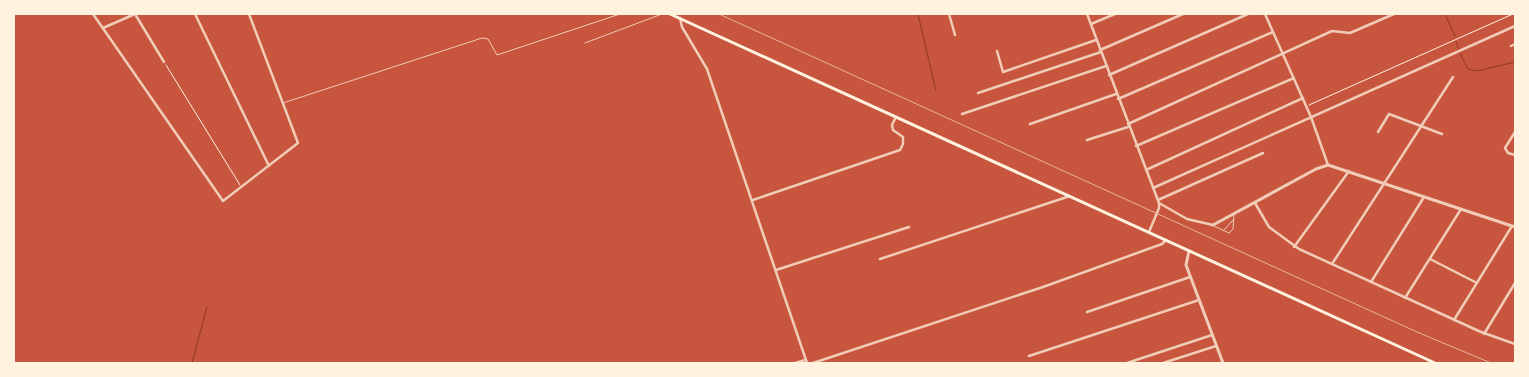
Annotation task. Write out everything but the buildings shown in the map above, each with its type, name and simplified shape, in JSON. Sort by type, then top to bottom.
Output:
[{"type":"main road","points":[[670,14],[1435,363]]},
{"type":"street","points":[[93,14],[223,202],[298,143],[249,14]]},
{"type":"street","points":[[103,28],[135,14],[164,62]]},
{"type":"street","points":[[194,14],[269,166]]},
{"type":"street","points":[[949,14],[955,35]]},
{"type":"street","points":[[1086,14],[1160,208],[1149,232]]},
{"type":"street","points":[[1091,24],[1115,14]]},
{"type":"street","points":[[978,93],[1100,51],[1183,14]]},
{"type":"street","points":[[1109,75],[1248,14]]},
{"type":"street","points":[[1265,14],[1307,106],[1328,165]]},
{"type":"street","points":[[1087,140],[1128,125],[1332,31],[1350,33],[1394,14]]},
{"type":"street","points":[[680,18],[682,27],[707,69],[807,361],[795,363]]},
{"type":"street","points":[[1153,188],[1515,26]]},
{"type":"street","points":[[1118,99],[1273,32]]},
{"type":"street","points":[[997,51],[1002,72],[1096,40]]},
{"type":"street","points":[[1511,46],[1515,44]]},
{"type":"street","points":[[962,114],[1106,66]]},
{"type":"street","points":[[1332,264],[1453,77]]},
{"type":"street","points":[[1136,146],[1294,78]]},
{"type":"street","points":[[1030,124],[1116,94]]},
{"type":"street","points":[[1146,170],[1303,98]]},
{"type":"street","points":[[1378,132],[1390,114],[1442,134]]},
{"type":"street","points":[[753,200],[900,150],[903,144],[903,137],[893,130],[892,125],[896,117]]},
{"type":"street","points":[[1515,132],[1505,148],[1508,153],[1515,155]]},
{"type":"street","points":[[1158,202],[1263,153]]},
{"type":"street","points":[[1158,202],[1187,219],[1213,225],[1234,217],[1316,169],[1328,165],[1514,227],[1454,320]]},
{"type":"street","points":[[1294,247],[1348,171]]},
{"type":"street","points":[[880,259],[1070,196]]},
{"type":"street","points":[[1371,282],[1424,197]]},
{"type":"street","points":[[1255,204],[1269,228],[1294,247],[1484,334],[1515,344]]},
{"type":"street","points":[[1405,298],[1461,209]]},
{"type":"street","points":[[776,270],[909,227]]},
{"type":"street","points":[[813,363],[1098,267],[1162,244],[1166,240]]},
{"type":"street","points":[[1190,251],[1185,262],[1223,363]]},
{"type":"street","points":[[1430,259],[1477,283]]},
{"type":"street","points":[[1087,312],[1191,277]]},
{"type":"street","points":[[1484,334],[1515,283]]},
{"type":"street","points":[[1029,356],[1199,300]]},
{"type":"street","points":[[1127,363],[1212,335]]},
{"type":"street","points":[[1163,363],[1216,346]]},
{"type":"lane","points":[[283,103],[482,38],[488,39],[498,55],[620,14]]},
{"type":"lane","points":[[585,43],[662,14]]},
{"type":"lane","points":[[1222,231],[1234,217]]},
{"type":"lane","points":[[1213,225],[1227,234],[1233,229],[1234,217]]},
{"type":"path","points":[[1307,106],[1513,14]]},
{"type":"path","points":[[164,62],[241,187]]},
{"type":"waterway","points":[[918,14],[936,91]]},
{"type":"waterway","points":[[1445,14],[1455,36]]},
{"type":"waterway","points":[[1456,42],[1459,50]]},
{"type":"waterway","points":[[1460,53],[1468,69],[1477,71],[1515,62]]},
{"type":"waterway","points":[[192,363],[207,307]]},
{"type":"railway","points":[[719,14],[1417,332],[1491,363]]}]
